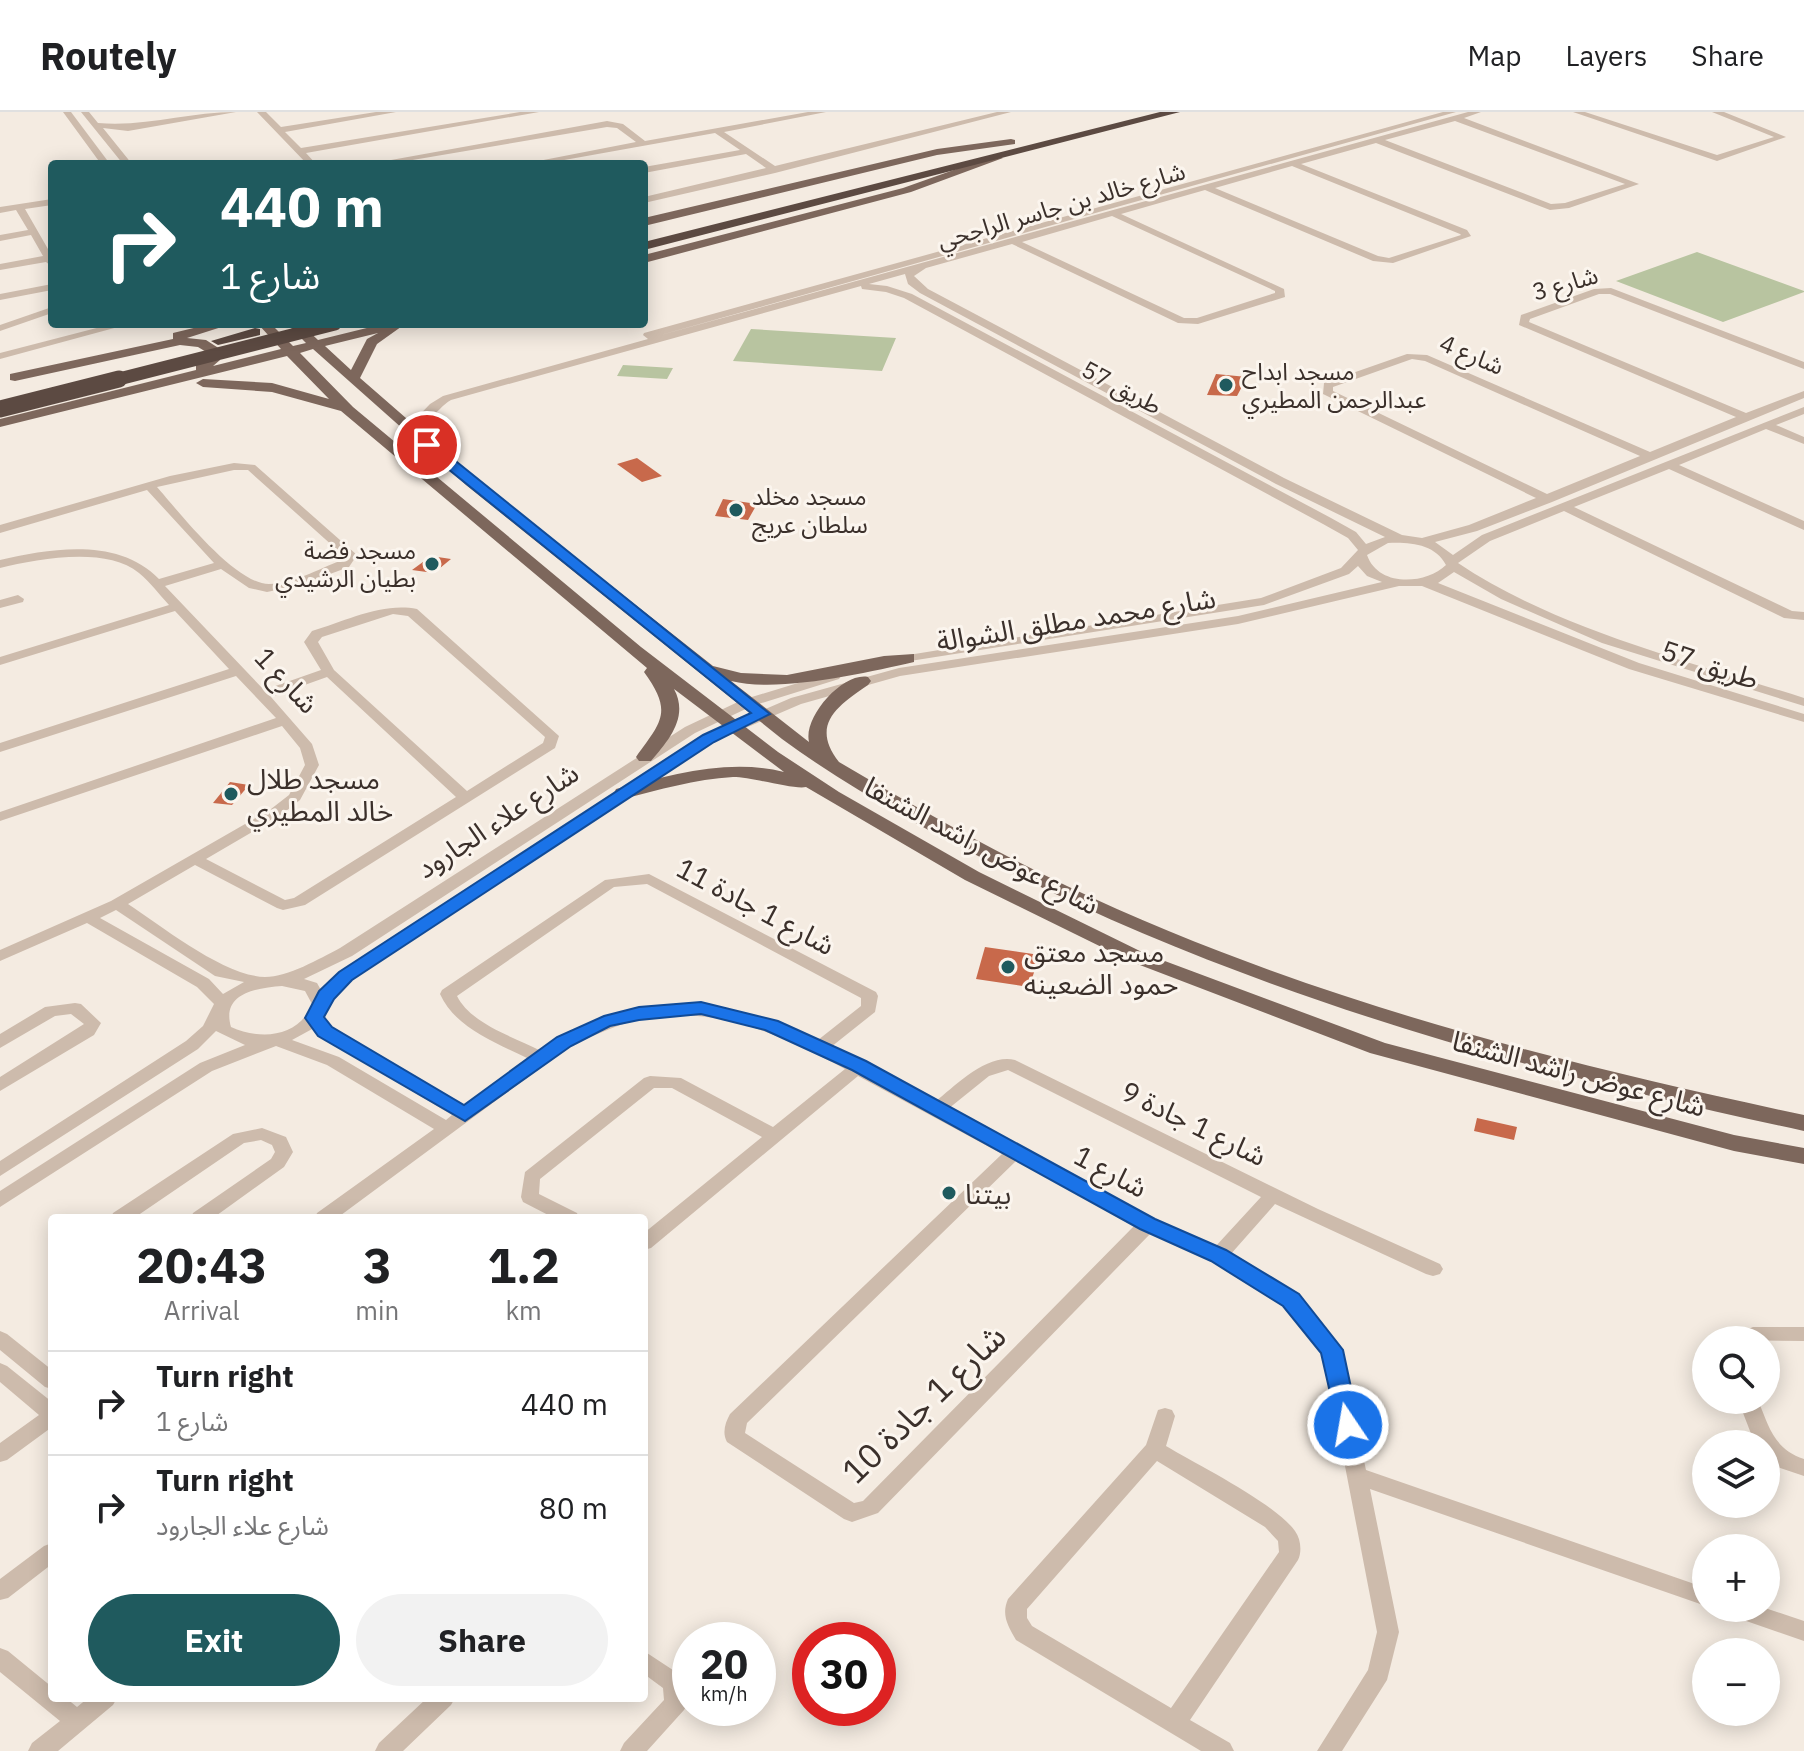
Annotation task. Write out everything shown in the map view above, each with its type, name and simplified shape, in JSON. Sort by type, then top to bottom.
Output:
[{"type":"highway","points":[[648,231],[1123,112]]},
{"type":"highway","points":[[648,245],[1174,112]]},
{"type":"highway","points":[[0,395],[264,328]]},
{"type":"highway","points":[[0,409],[319,328]]},
{"type":"main road","points":[[648,221],[937,152],[1011,142]]},
{"type":"main road","points":[[648,258],[907,190],[997,158]]},
{"type":"main road","points":[[196,331],[202,328]]},
{"type":"main road","points":[[7,379],[208,328]]},
{"type":"main road","name":"شارع عوض راشد الشنفا","points":[[273,328],[291,352],[348,410],[635,651],[832,796],[928,853],[1139,958],[1378,1048],[1513,1087],[1734,1143],[1804,1156]]},
{"type":"main road","name":"شارع عوض راشد الشنفا","points":[[297,328],[406,428],[697,659],[754,709],[834,767],[1059,892],[1163,939],[1326,998],[1493,1049],[1687,1100],[1804,1123]]},
{"type":"main road","points":[[55,409],[383,328]]},
{"type":"main road","points":[[353,379],[372,342],[400,328]]},
{"type":"main road","points":[[0,423],[192,372],[213,360],[215,352],[201,343],[164,343],[7,379]]},
{"type":"main road","points":[[120,395],[203,383],[251,383],[313,395],[348,410],[366,409],[384,421],[406,428]]},
{"type":"main road","points":[[514,548],[525,541],[535,542],[598,589],[625,603]]},
{"type":"main road","points":[[635,651],[668,688],[671,702],[667,732],[645,757]]},
{"type":"main road","points":[[697,659],[728,675],[774,680],[908,658]]},
{"type":"main road","points":[[834,767],[817,742],[817,723],[832,701],[862,681]]},
{"type":"main road","points":[[623,793],[719,772],[783,776],[832,796]]},
{"type":"street","points":[[67,112],[103,160]]},
{"type":"street","points":[[107,139],[128,128],[185,115],[232,112]]},
{"type":"street","points":[[261,112],[308,160]]},
{"type":"street","points":[[279,130],[392,112]]},
{"type":"street","points":[[299,151],[535,112]]},
{"type":"street","points":[[549,160],[822,112]]},
{"type":"street","points":[[648,199],[1007,112]]},
{"type":"street","name":"شارع خالد بن جاسر الراجحي","points":[[406,428],[417,427],[428,409],[455,395],[1326,154],[1340,146],[1454,115],[1477,112]]},
{"type":"street","points":[[1577,112],[1717,158],[1782,137],[1716,112]]},
{"type":"street","points":[[85,113],[125,160]]},
{"type":"street","points":[[1377,140],[1550,207],[1566,206],[1634,184],[1454,115]]},
{"type":"street","name":"شارع خالد بن جاسر الراجحي","points":[[657,340],[651,338],[649,333],[1314,150],[1377,140],[1454,115]]},
{"type":"street","points":[[396,160],[607,124],[620,126],[643,143]]},
{"type":"street","points":[[95,125],[128,128]]},
{"type":"street","points":[[720,129],[779,169]]},
{"type":"street","points":[[720,129],[748,151],[779,169]]},
{"type":"street","points":[[1314,150],[1326,154]]},
{"type":"street","points":[[648,169],[748,151]]},
{"type":"street","points":[[1205,187],[1376,259],[1390,261],[1466,236],[1464,232],[1292,163]]},
{"type":"street","points":[[0,210],[48,203]]},
{"type":"street","points":[[19,207],[48,256]]},
{"type":"street","points":[[1013,241],[1182,321],[1198,321],[1281,295],[1279,289],[1112,213]]},
{"type":"street","points":[[0,238],[34,232]]},
{"type":"street","points":[[0,267],[48,261]]},
{"type":"street","points":[[922,267],[909,275],[912,282],[924,291]]},
{"type":"street","points":[[0,297],[48,288]]},
{"type":"street","name":"طريق 57","points":[[848,288],[887,289],[908,296],[1352,535],[1370,572],[1400,582]]},
{"type":"street","points":[[908,296],[914,291],[924,291]]},
{"type":"street","name":"طريق 57","points":[[924,291],[1280,481],[1403,540]]},
{"type":"street","name":"شارع 3","points":[[1747,418],[1523,323],[1525,317],[1598,291],[1611,291],[1804,366]]},
{"type":"street","points":[[0,328],[48,311]]},
{"type":"street","points":[[0,354],[107,328]]},
{"type":"street","points":[[0,354],[68,330]]},
{"type":"street","name":"شارع 4","points":[[1548,499],[1327,392],[1328,385],[1411,356],[1427,358],[1651,457]]},
{"type":"street","points":[[1403,540],[1420,542],[1444,538],[1803,397]]},
{"type":"street","points":[[1777,405],[1792,406],[1800,411]]},
{"type":"street","points":[[1400,582],[1425,583],[1445,577],[1452,563],[1486,538],[1800,411]]},
{"type":"street","points":[[1766,425],[1804,441]]},
{"type":"street","points":[[1670,465],[1804,526]]},
{"type":"street","points":[[0,529],[151,487],[227,466],[251,467],[351,555],[345,564],[268,588],[250,586],[223,564],[151,487]]},
{"type":"street","points":[[1262,487],[1277,485],[1280,481]]},
{"type":"street","points":[[1282,497],[1284,492],[1298,490]]},
{"type":"street","points":[[1565,507],[1789,615],[1804,616]]},
{"type":"street","name":"شارع محمد مطلق الشوالة","points":[[754,709],[819,680],[908,658],[1264,601],[1345,571],[1362,553],[1382,541],[1403,540]]},
{"type":"street","name":"طريق 57","points":[[1420,542],[1441,549],[1452,563],[1494,590],[1568,623],[1709,674],[1804,702]]},
{"type":"street","name":"شارع 1","points":[[0,564],[62,555],[115,557],[142,569],[285,720],[307,747],[312,765],[305,784],[295,797],[276,812],[117,904],[0,956]]},
{"type":"street","points":[[157,584],[223,564]]},
{"type":"street","name":"شارع محمد مطلق الشوالة","points":[[754,709],[899,672],[1149,635],[1290,610],[1369,587],[1400,582]]},
{"type":"street","name":"طريق 57","points":[[1425,583],[1700,688],[1804,718]]},
{"type":"street","points":[[0,604],[18,599]]},
{"type":"street","points":[[1149,635],[1144,629],[1149,626],[1250,609],[1264,601]]},
{"type":"street","points":[[0,661],[178,606]]},
{"type":"street","points":[[197,860],[283,905],[299,902],[550,745],[552,736],[412,612],[404,610],[312,638],[311,642],[329,672],[465,797]]},
{"type":"street","points":[[0,748],[237,671]]},
{"type":"street","points":[[262,695],[329,672]]},
{"type":"street","points":[[1700,688],[1710,682],[1709,674]]},
{"type":"street","name":"شارع علاء الجارود","points":[[270,980],[297,976],[346,952],[645,757],[754,709]]},
{"type":"street","points":[[0,817],[285,720]]},
{"type":"street","name":"شارع علاء الجارود","points":[[317,1011],[346,976],[623,793],[727,720]]},
{"type":"street","name":"شارع 1 جادة 11","points":[[541,1058],[463,1016],[450,1004],[448,994],[610,883],[631,878],[649,879],[870,996],[869,1008],[820,1047]]},
{"type":"street","points":[[117,904],[221,972],[242,979],[304,983],[316,991],[317,1011],[325,1031],[465,1115]]},
{"type":"street","points":[[89,918],[203,983],[222,1008],[221,1024],[230,1034],[246,1040],[271,1040],[333,1061],[446,1128]]},
{"type":"street","points":[[0,1170],[192,1045],[209,1030],[222,1008],[240,990],[270,980]]},
{"type":"street","points":[[0,1042],[58,1009],[75,1008],[93,1023],[88,1031],[0,1085]]},
{"type":"street","name":"شارع 1","points":[[329,1214],[541,1058],[604,1022],[670,1009],[701,1008],[771,1026],[820,1047],[1148,1224],[1218,1256],[1291,1300],[1332,1350],[1388,1632],[1379,1673],[1329,1751]]},
{"type":"street","points":[[0,1200],[206,1067],[303,1029],[317,1011]]},
{"type":"street","name":"شارع 1 جادة 9","points":[[936,1110],[983,1072],[1009,1064],[1433,1269]]},
{"type":"street","points":[[648,1240],[859,1066]]},
{"type":"street","points":[[562,1214],[530,1197],[531,1177],[650,1082],[675,1082],[775,1136]]},
{"type":"street","points":[[126,1214],[239,1138],[262,1134],[280,1141],[284,1152],[278,1163],[209,1214]]},
{"type":"street","name":"شارع 1 جادة 10","points":[[1014,1153],[737,1420],[734,1436],[852,1513],[870,1507],[1148,1224]]},
{"type":"street","points":[[1218,1256],[1274,1194]]},
{"type":"street","points":[[1780,1334],[1804,1334]]},
{"type":"street","points":[[0,1339],[48,1378]]},
{"type":"street","points":[[0,1371],[48,1412]]},
{"type":"street","points":[[1165,1416],[1155,1449],[1016,1606],[1016,1619],[1024,1633],[1222,1751]]},
{"type":"street","points":[[0,1454],[48,1418]]},
{"type":"street","points":[[1155,1449],[1273,1521],[1288,1538],[1290,1554],[1175,1722]]},
{"type":"street","points":[[1780,1459],[1804,1468]]},
{"type":"street","points":[[1358,1476],[1692,1592]]},
{"type":"street","points":[[0,1591],[48,1555]]},
{"type":"street","points":[[1778,1622],[1804,1631]]},
{"type":"street","points":[[0,1658],[48,1697]]},
{"type":"street","points":[[632,1751],[676,1703],[674,1683],[648,1664]]},
{"type":"street","points":[[54,1702],[77,1721]]},
{"type":"street","points":[[40,1751],[100,1702]]},
{"type":"street","points":[[387,1751],[439,1702]]},
{"type":"green space","points":[[1697,252],[1804,292],[1723,322],[1616,281]]},
{"type":"green space","points":[[751,329],[896,338],[882,371],[733,361]]},
{"type":"green space","points":[[623,365],[673,368],[667,379],[617,376]]},
{"type":"building","name":"مسجد ابداح عبدالرحمن المطيري","points":[[1216,374],[1247,377],[1237,396],[1207,395]]},
{"type":"building","points":[[637,458],[662,476],[642,482],[617,464]]},
{"type":"building","name":"مسجد مخلد سلطان عريج","points":[[723,499],[757,504],[748,520],[715,516]]},
{"type":"building","name":"مسجد فضة بطيان الرشيدي","points":[[431,556],[451,559],[434,573],[412,570]]},
{"type":"building","name":"مسجد طلال خالد المطيري","points":[[230,782],[249,785],[232,805],[213,803]]},
{"type":"building","name":"مسجد معتق حمود الضعينه","points":[[985,947],[1040,955],[1029,987],[976,979]]},
{"type":"building","points":[[1477,1118],[1517,1127],[1514,1140],[1474,1131]]},
{"type":"place","name":"مسجد ابداح عبدالرحمن المطيري","points":[[1226,385]]},
{"type":"place","name":"مسجد مخلد سلطان عريج","points":[[736,510]]},
{"type":"place","name":"مسجد فضة بطيان الرشيدي","points":[[432,564]]},
{"type":"place","name":"مسجد طلال خالد المطيري","points":[[231,794]]},
{"type":"place","name":"مسجد معتق حمود الضعينه","points":[[1008,967]]},
{"type":"place","name":"بيتنا","points":[[949,1193]]},
{"type":"route","points":[[427,445],[762,714],[708,739],[346,976],[320,1004],[315,1018],[325,1031],[465,1115],[564,1042],[604,1022],[639,1013],[701,1008],[771,1026],[859,1066],[1014,1153],[1264,1281],[1291,1300],[1332,1350],[1348,1425]]}]
